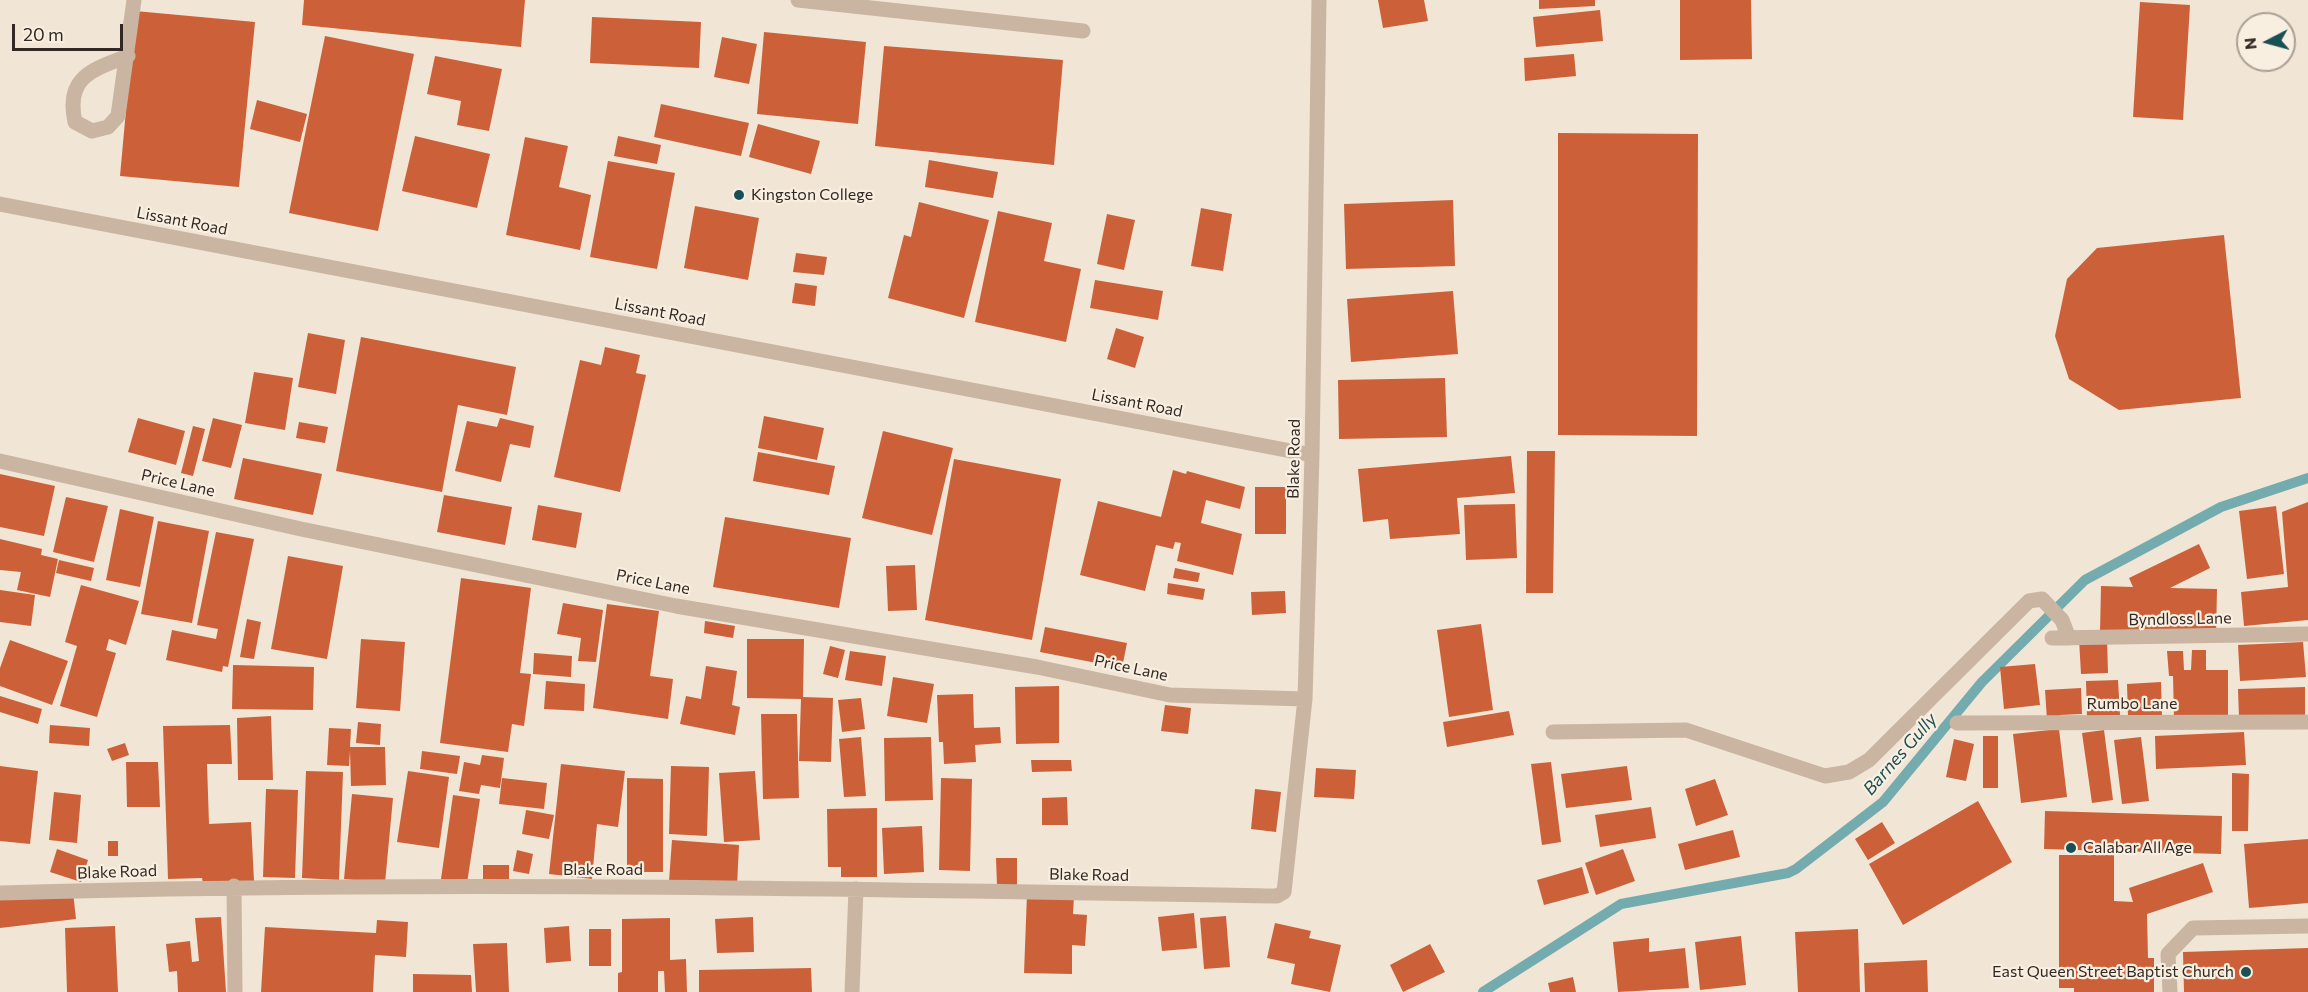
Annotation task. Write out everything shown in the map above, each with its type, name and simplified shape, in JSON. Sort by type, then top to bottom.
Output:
[{"type":"street","points":[[128,56],[97,68],[77,84],[71,104],[75,122],[92,131],[108,127],[118,116],[128,56],[134,0]]},
{"type":"street","points":[[798,0],[1083,31]]},
{"type":"street","name":"Blake Road","points":[[0,893],[234,886],[856,889],[1277,896],[1284,892],[1305,699],[1312,455],[1318,0]]},
{"type":"street","name":"Lissant Road","points":[[0,204],[1312,455]]},
{"type":"street","name":"Price Lane","points":[[0,461],[301,529],[676,606],[1037,667],[1170,695],[1305,699]]},
{"type":"street","points":[[1553,732],[1686,730],[1825,776],[1849,772],[1869,760],[2029,602],[2042,599],[2062,620],[2069,638]]},
{"type":"street","name":"Byndloss Lane","points":[[2052,638],[2308,634]]},
{"type":"street","name":"Rumbo Lane","points":[[1957,723],[2308,722]]},
{"type":"street","points":[[234,886],[235,992]]},
{"type":"street","points":[[852,992],[856,889]]},
{"type":"street","points":[[2170,992],[2168,954],[2193,928],[2308,926]]},
{"type":"building","points":[[304,0],[525,0],[521,47],[302,25]]},
{"type":"building","points":[[1378,0],[1424,0],[1428,21],[1383,28]]},
{"type":"building","points":[[1539,0],[1595,0],[1595,6],[1539,9]]},
{"type":"building","points":[[1680,0],[1751,0],[1752,59],[1680,60]]},
{"type":"building","points":[[2140,2],[2190,5],[2183,120],[2133,117]]},
{"type":"building","points":[[1600,10],[1603,41],[1536,47],[1533,17]]},
{"type":"building","points":[[135,11],[255,22],[239,187],[120,176]]},
{"type":"building","points":[[592,17],[701,22],[699,68],[590,63]]},
{"type":"building","points":[[764,32],[866,42],[858,124],[757,114]]},
{"type":"building","points":[[325,36],[414,54],[378,231],[289,213]]},
{"type":"building","points":[[722,37],[757,44],[749,84],[714,77]]},
{"type":"building","points":[[884,46],[1063,60],[1054,165],[875,146]]},
{"type":"building","points":[[1574,54],[1576,76],[1525,81],[1524,58]]},
{"type":"building","points":[[435,56],[502,69],[489,131],[457,125],[461,101],[427,94]]},
{"type":"building","points":[[257,100],[307,114],[300,142],[250,129]]},
{"type":"building","points":[[661,104],[749,123],[741,156],[654,137]]},
{"type":"building","points":[[758,124],[820,141],[811,174],[749,157]]},
{"type":"building","points":[[1558,133],[1698,134],[1697,436],[1558,435]]},
{"type":"building","points":[[415,136],[490,154],[477,208],[402,191]]},
{"type":"building","points":[[618,136],[661,145],[657,164],[614,156]]},
{"type":"building","points":[[525,137],[568,146],[559,187],[591,195],[580,250],[506,235]]},
{"type":"building","points":[[929,160],[998,172],[993,198],[925,187]]},
{"type":"building","points":[[608,161],[675,173],[657,269],[590,257]]},
{"type":"building","points":[[1453,200],[1455,266],[1346,269],[1344,204]]},
{"type":"building","points":[[919,202],[989,220],[964,318],[888,298],[904,235],[911,237]]},
{"type":"building","points":[[695,206],[759,218],[748,280],[684,268]]},
{"type":"building","points":[[1201,208],[1232,214],[1223,271],[1191,266]]},
{"type":"building","points":[[998,211],[1052,223],[1044,261],[1081,269],[1066,342],[975,322]]},
{"type":"building","points":[[1107,214],[1135,220],[1124,270],[1097,264]]},
{"type":"building","points":[[2224,235],[2241,398],[2119,410],[2069,379],[2055,336],[2067,279],[2097,248]]},
{"type":"building","points":[[796,253],[827,257],[824,275],[793,272]]},
{"type":"building","points":[[1095,280],[1163,291],[1158,320],[1090,308]]},
{"type":"building","points":[[795,283],[817,286],[815,306],[792,303]]},
{"type":"building","points":[[1453,291],[1458,354],[1351,362],[1347,299]]},
{"type":"building","points":[[1116,328],[1144,337],[1135,368],[1107,359]]},
{"type":"building","points":[[308,333],[345,340],[336,394],[298,387]]},
{"type":"building","points":[[361,337],[516,367],[507,415],[458,405],[442,492],[336,471]]},
{"type":"building","points":[[605,347],[640,355],[636,373],[646,375],[620,492],[554,477],[580,360],[601,365]]},
{"type":"building","points":[[254,372],[293,378],[285,430],[245,423]]},
{"type":"building","points":[[1445,378],[1447,437],[1339,439],[1338,380]]},
{"type":"building","points":[[764,416],[824,428],[817,460],[758,448]]},
{"type":"building","points":[[138,418],[185,431],[176,465],[128,452]]},
{"type":"building","points":[[213,418],[242,425],[231,468],[202,461]]},
{"type":"building","points":[[500,418],[534,426],[530,448],[510,444],[501,482],[455,471],[467,421],[497,427]]},
{"type":"building","points":[[299,422],[328,427],[325,443],[296,438]]},
{"type":"building","points":[[193,426],[205,429],[193,476],[181,473]]},
{"type":"building","points":[[883,431],[953,448],[932,535],[862,518]]},
{"type":"building","points":[[1527,451],[1555,451],[1553,593],[1526,593]]},
{"type":"building","points":[[758,452],[835,466],[829,495],[753,481]]},
{"type":"building","points":[[1511,456],[1515,493],[1457,498],[1460,534],[1390,539],[1388,519],[1363,522],[1358,469]]},
{"type":"building","points":[[243,458],[322,474],[313,515],[234,499]]},
{"type":"building","points":[[954,459],[1061,479],[1032,640],[925,620]]},
{"type":"building","points":[[1173,470],[1186,474],[1187,471],[1245,487],[1240,509],[1206,500],[1201,523],[1242,534],[1233,575],[1177,561],[1181,543],[1175,542],[1173,549],[1156,545],[1145,591],[1080,575],[1098,501],[1161,517]]},
{"type":"building","points":[[0,474],[55,486],[44,536],[0,527]]},
{"type":"building","points":[[1255,487],[1286,487],[1286,534],[1255,534]]},
{"type":"building","points":[[444,495],[512,507],[505,545],[437,532]]},
{"type":"building","points":[[66,497],[108,506],[94,562],[53,552]]},
{"type":"building","points":[[2308,502],[2308,620],[2244,626],[2241,592],[2288,587],[2282,512]]},
{"type":"building","points":[[1515,504],[1517,558],[1466,560],[1464,505]]},
{"type":"building","points":[[538,505],[582,513],[576,548],[532,540]]},
{"type":"building","points":[[2276,506],[2284,574],[2247,579],[2239,511]]},
{"type":"building","points":[[120,509],[154,517],[140,587],[106,580]]},
{"type":"building","points":[[725,517],[851,538],[839,608],[713,587]]},
{"type":"building","points":[[158,521],[209,531],[192,623],[141,614]]},
{"type":"building","points":[[216,532],[254,539],[228,667],[223,666],[222,672],[166,660],[172,630],[216,639],[218,629],[197,625]]},
{"type":"building","points":[[0,539],[42,549],[41,555],[58,559],[50,597],[17,590],[21,572],[0,570]]},
{"type":"building","points":[[2199,544],[2210,568],[2170,588],[2217,589],[2216,636],[2100,633],[2101,586],[2133,587],[2129,578]]},
{"type":"building","points":[[288,556],[343,566],[327,659],[271,649]]},
{"type":"building","points":[[59,560],[94,568],[91,581],[56,573]]},
{"type":"building","points":[[915,565],[917,610],[888,611],[886,566]]},
{"type":"building","points":[[1175,568],[1200,573],[1198,582],[1173,578]]},
{"type":"building","points":[[461,578],[531,588],[520,673],[531,674],[524,726],[512,724],[508,752],[440,743]]},
{"type":"building","points":[[1168,583],[1205,589],[1203,600],[1167,594]]},
{"type":"building","points":[[81,585],[139,601],[126,645],[109,639],[106,650],[116,653],[97,717],[60,706],[77,646],[65,642]]},
{"type":"building","points":[[0,590],[35,595],[31,626],[0,622]]},
{"type":"building","points":[[1285,591],[1286,613],[1252,615],[1251,592]]},
{"type":"building","points":[[563,603],[603,610],[596,662],[578,661],[581,638],[557,634]]},
{"type":"building","points":[[607,604],[659,611],[650,676],[673,679],[668,719],[593,708]]},
{"type":"building","points":[[247,619],[261,622],[254,659],[240,657]]},
{"type":"building","points":[[705,621],[735,626],[733,638],[704,633]]},
{"type":"building","points":[[1481,624],[1493,710],[1449,717],[1437,630]]},
{"type":"building","points":[[1045,627],[1127,643],[1122,668],[1040,652]]},
{"type":"building","points":[[2107,638],[2108,673],[2081,674],[2079,639]]},
{"type":"building","points":[[361,639],[405,642],[400,711],[356,708]]},
{"type":"building","points":[[747,639],[804,639],[803,697],[833,698],[831,762],[799,761],[801,699],[747,698]]},
{"type":"building","points":[[10,640],[68,661],[52,705],[0,686],[0,668]]},
{"type":"building","points":[[2303,642],[2306,677],[2240,681],[2238,645]]},
{"type":"building","points":[[830,646],[845,650],[838,678],[823,674]]},
{"type":"building","points":[[2192,650],[2206,650],[2206,670],[2228,670],[2228,719],[2174,719],[2173,676],[2169,676],[2167,651],[2183,651],[2184,670],[2191,670]]},
{"type":"building","points":[[850,651],[886,656],[882,686],[845,680]]},
{"type":"building","points":[[534,653],[572,656],[571,677],[533,674]]},
{"type":"building","points":[[2035,664],[2040,705],[2004,709],[2000,667]]},
{"type":"building","points":[[233,665],[314,667],[313,710],[232,709]]},
{"type":"building","points":[[706,666],[737,671],[732,705],[740,707],[735,735],[680,724],[686,696],[701,699]]},
{"type":"building","points":[[893,677],[934,684],[927,723],[887,716]]},
{"type":"building","points":[[2118,680],[2120,715],[2087,717],[2086,681]]},
{"type":"building","points":[[546,681],[585,684],[584,711],[544,709]]},
{"type":"building","points":[[2161,682],[2162,715],[2128,716],[2127,684]]},
{"type":"building","points":[[1059,686],[1059,743],[1016,744],[1015,687]]},
{"type":"building","points":[[2305,687],[2305,715],[2239,718],[2238,689]]},
{"type":"building","points":[[2081,688],[2082,714],[2060,715],[2060,719],[2047,720],[2045,690]]},
{"type":"building","points":[[973,694],[974,728],[1000,727],[1001,743],[975,745],[976,762],[944,764],[943,742],[939,742],[937,695]]},
{"type":"building","points":[[0,696],[42,709],[38,724],[0,712]]},
{"type":"building","points":[[861,698],[865,729],[842,732],[838,700]]},
{"type":"building","points":[[1165,705],[1191,708],[1188,734],[1161,731]]},
{"type":"building","points":[[1509,711],[1514,735],[1447,747],[1443,722]]},
{"type":"building","points":[[761,714],[797,714],[799,798],[763,799]]},
{"type":"building","points":[[271,716],[273,780],[238,780],[237,718]]},
{"type":"building","points":[[358,722],[381,724],[380,745],[356,743]]},
{"type":"building","points":[[50,725],[90,728],[89,746],[49,743]]},
{"type":"building","points":[[230,725],[232,764],[207,764],[209,824],[251,822],[254,881],[203,883],[202,878],[168,879],[163,726]]},
{"type":"building","points":[[329,728],[351,729],[350,747],[385,747],[386,785],[351,786],[350,751],[349,766],[327,765]]},
{"type":"building","points":[[2059,729],[2067,797],[2021,803],[2013,734]]},
{"type":"building","points":[[2104,730],[2113,800],[2092,803],[2082,733]]},
{"type":"building","points":[[2244,732],[2246,765],[2156,769],[2155,736]]},
{"type":"building","points":[[1983,736],[1998,736],[1998,788],[1983,788]]},
{"type":"building","points":[[861,737],[866,796],[844,797],[839,739]]},
{"type":"building","points":[[931,737],[933,800],[885,801],[884,738]]},
{"type":"building","points":[[2141,737],[2149,801],[2122,804],[2114,740]]},
{"type":"building","points":[[1954,739],[1974,744],[1966,781],[1946,777]]},
{"type":"building","points":[[125,743],[129,755],[112,761],[107,749]]},
{"type":"building","points":[[422,751],[460,756],[457,774],[420,769]]},
{"type":"building","points":[[482,755],[504,758],[500,788],[481,785],[479,794],[459,791],[464,762],[480,765]]},
{"type":"building","points":[[1031,760],[1071,760],[1072,771],[1032,772]]},
{"type":"building","points":[[126,762],[158,762],[160,807],[127,807]]},
{"type":"building","points":[[1551,762],[1561,842],[1542,845],[1531,764]]},
{"type":"building","points":[[561,764],[625,771],[618,827],[597,824],[592,879],[549,874]]},
{"type":"building","points":[[0,766],[38,771],[30,844],[0,841]]},
{"type":"building","points":[[671,766],[709,767],[707,836],[669,834]]},
{"type":"building","points":[[1627,766],[1632,800],[1566,808],[1561,774]]},
{"type":"building","points":[[1316,768],[1356,770],[1354,799],[1314,797]]},
{"type":"building","points":[[306,771],[343,772],[339,880],[302,878]]},
{"type":"building","points":[[408,771],[449,777],[439,848],[397,842]]},
{"type":"building","points":[[755,771],[760,840],[724,842],[719,773]]},
{"type":"building","points":[[2232,773],[2249,774],[2248,831],[2232,831]]},
{"type":"building","points":[[502,778],[547,783],[544,809],[499,804]]},
{"type":"building","points":[[627,778],[663,779],[663,872],[627,872]]},
{"type":"building","points":[[941,778],[972,779],[970,871],[939,870]]},
{"type":"building","points":[[1715,779],[1728,815],[1696,826],[1685,789]]},
{"type":"building","points":[[266,789],[298,790],[295,878],[263,877]]},
{"type":"building","points":[[1255,789],[1281,792],[1276,832],[1251,829]]},
{"type":"building","points":[[54,792],[81,795],[77,843],[49,840]]},
{"type":"building","points":[[352,794],[393,798],[385,883],[344,879]]},
{"type":"building","points":[[453,795],[480,799],[467,883],[441,879]]},
{"type":"building","points":[[1067,797],[1068,825],[1042,825],[1042,798]]},
{"type":"building","points":[[1978,801],[2012,862],[1903,925],[1869,864]]},
{"type":"building","points":[[1651,807],[1656,838],[1600,847],[1595,815]]},
{"type":"building","points":[[877,808],[877,877],[841,877],[841,867],[828,867],[827,809]]},
{"type":"building","points":[[526,810],[554,815],[549,839],[522,834]]},
{"type":"building","points":[[2045,811],[2222,816],[2221,854],[2044,849]]},
{"type":"building","points":[[1882,822],[1895,843],[1868,860],[1855,839]]},
{"type":"building","points":[[922,826],[924,872],[884,874],[882,828]]},
{"type":"building","points":[[1733,830],[1740,857],[1685,870],[1678,844]]},
{"type":"building","points":[[2308,839],[2308,903],[2249,908],[2244,844]]},
{"type":"building","points":[[672,840],[739,845],[737,886],[669,881]]},
{"type":"building","points":[[108,841],[118,841],[118,856],[108,856]]},
{"type":"building","points":[[57,849],[88,860],[81,882],[50,872]]},
{"type":"building","points":[[1623,849],[1635,881],[1596,895],[1585,863]]},
{"type":"building","points":[[517,850],[533,854],[529,874],[513,871]]},
{"type":"building","points":[[2059,855],[2114,855],[2114,901],[2133,902],[2129,888],[2203,863],[2213,892],[2147,914],[2148,958],[2154,958],[2154,992],[2074,992],[2074,988],[2059,988]]},
{"type":"building","points":[[996,858],[1017,858],[1017,885],[997,886]]},
{"type":"building","points":[[483,865],[509,865],[509,884],[483,883]]},
{"type":"building","points":[[1582,867],[1589,893],[1544,905],[1537,880]]},
{"type":"building","points":[[73,892],[76,919],[0,928],[0,900]]},
{"type":"building","points":[[1027,894],[1074,896],[1073,914],[1087,915],[1085,946],[1072,945],[1072,974],[1024,973]]},
{"type":"building","points":[[1194,913],[1197,948],[1162,951],[1158,917]]},
{"type":"building","points":[[1226,916],[1230,967],[1204,969],[1200,918]]},
{"type":"building","points":[[221,917],[226,992],[178,992],[177,971],[169,972],[166,944],[190,941],[192,962],[199,961],[195,918]]},
{"type":"building","points":[[753,917],[754,952],[717,953],[715,919]]},
{"type":"building","points":[[670,918],[670,960],[686,959],[687,992],[665,992],[664,971],[658,971],[658,992],[618,992],[618,973],[622,972],[622,919]]},
{"type":"building","points":[[377,920],[408,922],[406,957],[375,955],[373,992],[261,992],[265,927],[376,933]]},
{"type":"building","points":[[1275,923],[1311,931],[1309,938],[1341,945],[1330,992],[1291,984],[1295,964],[1267,958]]},
{"type":"building","points":[[115,926],[118,992],[67,992],[65,928]]},
{"type":"building","points":[[569,926],[571,961],[546,963],[544,928]]},
{"type":"building","points":[[589,929],[611,929],[611,966],[589,966]]},
{"type":"building","points":[[1858,929],[1860,992],[1798,992],[1795,932]]},
{"type":"building","points":[[1741,936],[1746,985],[1700,990],[1695,942]]},
{"type":"building","points":[[1649,938],[1649,952],[1685,948],[1689,988],[1618,992],[1613,942]]},
{"type":"building","points":[[507,943],[509,992],[476,992],[473,944]]},
{"type":"building","points":[[1430,944],[1445,972],[1403,992],[1390,965]]},
{"type":"building","name":"East Queen Street Baptist Church","points":[[2308,948],[2308,992],[2184,992],[2183,952]]},
{"type":"building","points":[[1927,960],[1928,992],[1865,992],[1864,963]]},
{"type":"building","points":[[811,968],[812,992],[699,992],[699,970]]},
{"type":"building","points":[[413,974],[471,975],[472,992],[413,992]]},
{"type":"building","points":[[1573,977],[1576,992],[1550,992],[1548,983]]},
{"type":"waterway","name":"Barnes Gully","points":[[1483,992],[1621,904],[1788,873],[1796,869],[1883,802],[1982,682],[2085,580],[2221,507],[2308,478]]},
{"type":"place","name":"Kingston College","points":[[739,195]]},
{"type":"place","name":"Calabar All Age","points":[[2071,848]]},
{"type":"place","name":"East Queen Street Baptist Church","points":[[2246,972]]}]
